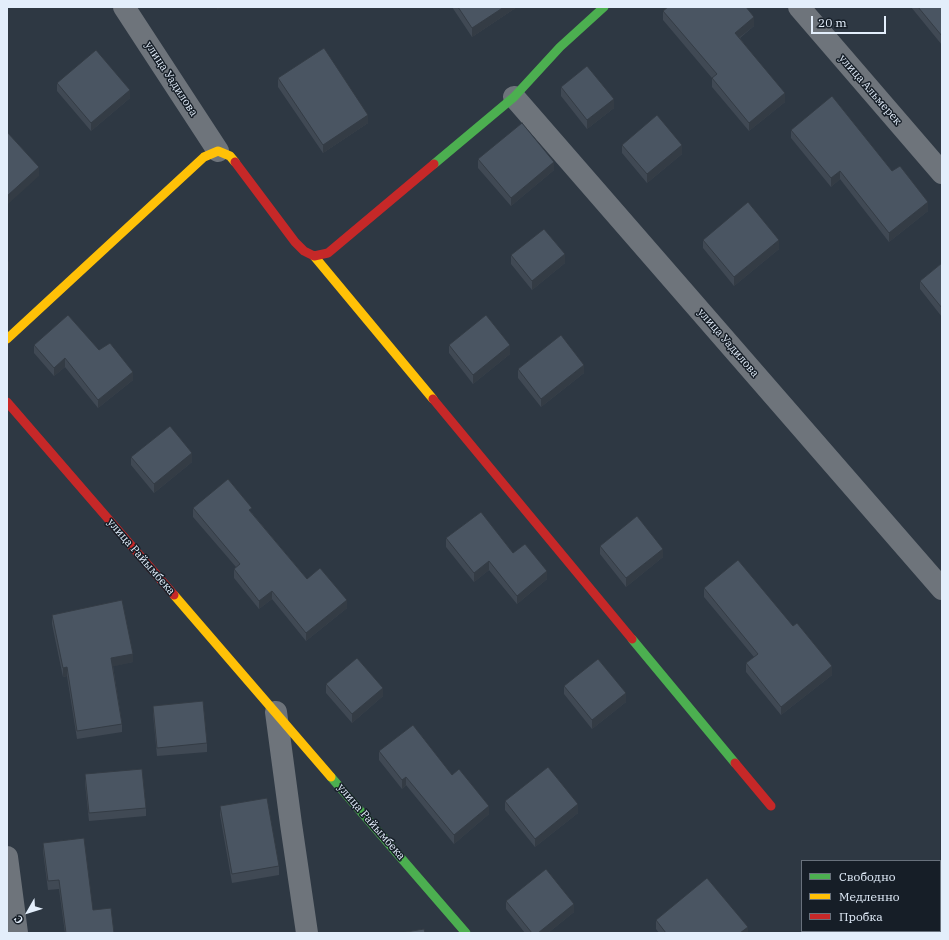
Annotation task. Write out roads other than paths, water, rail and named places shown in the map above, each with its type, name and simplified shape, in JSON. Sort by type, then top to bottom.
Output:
[{"type":"street","name":"улица Уадилова","points":[[124,7],[218,151]]},
{"type":"street","points":[[314,256],[328,253],[514,97],[560,48],[603,7]]},
{"type":"street","name":"улица Альмерек","points":[[799,7],[942,173]]},
{"type":"street","name":"улица Уадилова","points":[[514,97],[942,589]]},
{"type":"street","points":[[7,339],[204,157],[218,151],[230,156],[295,242],[304,251],[314,256],[771,806]]},
{"type":"street","name":"улица Райымбека","points":[[7,402],[466,933]]},
{"type":"street","points":[[276,712],[307,933]]},
{"type":"street","points":[[7,857],[17,933]]}]
